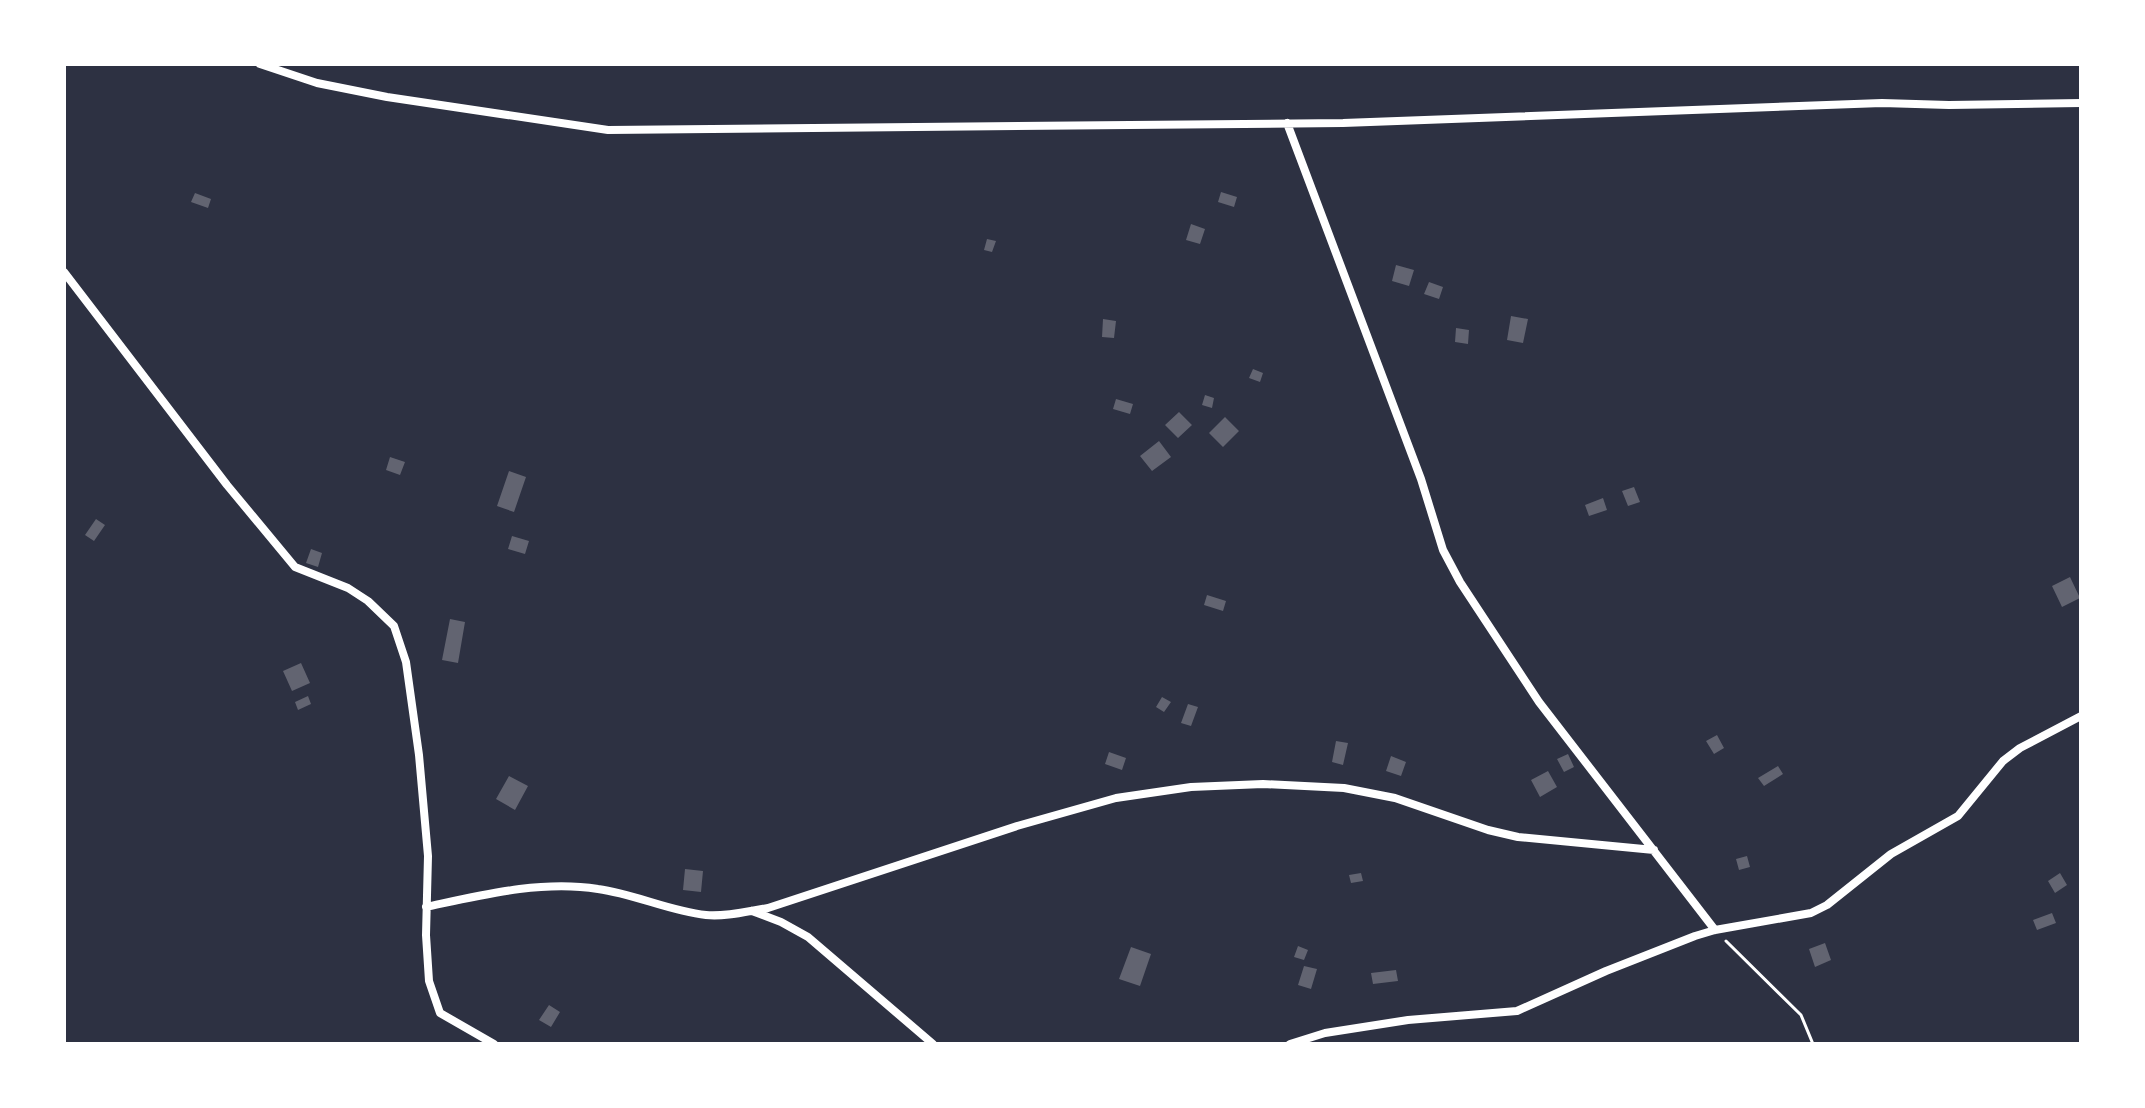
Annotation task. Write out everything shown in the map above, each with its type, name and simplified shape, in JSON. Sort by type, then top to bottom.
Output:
[{"type":"street","points":[[260,64],[317,83],[387,97],[608,130],[1287,123],[1882,103],[2081,103]]},
{"type":"street","points":[[1287,123],[1421,479],[1443,550],[1460,582],[1539,702],[1715,930]]},
{"type":"street","points":[[64,272],[227,485],[295,567],[348,588],[368,601],[394,626],[406,662],[419,755],[428,856],[426,907],[429,981],[440,1013],[494,1044]]},
{"type":"street","points":[[1290,1044],[1325,1033],[1408,1020],[1517,1011],[1606,971],[1715,930],[1811,913],[1827,905],[1891,854],[1958,816],[2003,761],[2020,748],[2081,716]]},
{"type":"street","points":[[426,907],[487,894],[548,886],[597,888],[710,916],[751,911],[1017,826],[1116,798],[1191,787],[1263,784],[1357,789],[1518,837],[1654,850]]},
{"type":"street","points":[[751,911],[781,922],[808,937],[933,1044]]},
{"type":"path","points":[[1715,930],[1801,1015],[1813,1044]]},
{"type":"building","points":[[1221,192],[1237,197],[1234,207],[1218,202]]},
{"type":"building","points":[[195,193],[211,199],[208,208],[191,202]]},
{"type":"building","points":[[1191,224],[1205,229],[1200,244],[1186,240]]},
{"type":"building","points":[[987,239],[996,241],[992,252],[984,250]]},
{"type":"building","points":[[1396,265],[1414,270],[1409,286],[1392,281]]},
{"type":"building","points":[[1429,282],[1443,287],[1439,299],[1424,294]]},
{"type":"building","points":[[1511,316],[1528,319],[1523,343],[1507,340]]},
{"type":"building","points":[[1103,319],[1116,321],[1114,338],[1102,337]]},
{"type":"building","points":[[1456,328],[1469,330],[1468,344],[1455,342]]},
{"type":"building","points":[[1253,369],[1263,373],[1260,382],[1249,378]]},
{"type":"building","points":[[1205,395],[1214,398],[1212,408],[1202,405]]},
{"type":"building","points":[[1116,399],[1133,404],[1130,414],[1113,409]]},
{"type":"building","points":[[1179,412],[1192,425],[1178,438],[1165,425]]},
{"type":"building","points":[[1225,417],[1239,431],[1223,447],[1209,433]]},
{"type":"building","points":[[1159,441],[1171,457],[1152,471],[1140,456]]},
{"type":"building","points":[[390,457],[405,462],[400,475],[386,470]]},
{"type":"building","points":[[509,471],[526,477],[514,512],[497,506]]},
{"type":"building","points":[[1634,487],[1640,502],[1628,506],[1622,491]]},
{"type":"building","points":[[1603,498],[1607,510],[1589,516],[1585,505]]},
{"type":"building","points":[[96,519],[105,525],[94,541],[85,535]]},
{"type":"building","points":[[512,536],[529,541],[525,554],[508,549]]},
{"type":"building","points":[[311,549],[322,553],[318,567],[306,563]]},
{"type":"building","points":[[2070,577],[2080,598],[2062,607],[2052,586]]},
{"type":"building","points":[[1207,595],[1226,601],[1223,611],[1204,605]]},
{"type":"building","points":[[450,619],[465,622],[458,663],[442,660]]},
{"type":"building","points":[[301,663],[310,683],[292,691],[283,671]]},
{"type":"building","points":[[308,696],[311,704],[298,710],[295,702]]},
{"type":"building","points":[[1162,697],[1171,702],[1164,712],[1156,707]]},
{"type":"building","points":[[1188,704],[1198,707],[1191,726],[1181,723]]},
{"type":"building","points":[[1717,735],[1724,748],[1714,754],[1706,741]]},
{"type":"building","points":[[1336,741],[1348,743],[1343,765],[1332,762]]},
{"type":"building","points":[[1109,752],[1126,758],[1122,770],[1105,764]]},
{"type":"building","points":[[1568,754],[1574,767],[1564,772],[1557,759]]},
{"type":"building","points":[[1391,756],[1406,762],[1401,776],[1386,771]]},
{"type":"building","points":[[1778,766],[1783,774],[1764,786],[1758,778]]},
{"type":"building","points":[[1548,771],[1557,787],[1540,797],[1531,780]]},
{"type":"building","points":[[509,776],[528,786],[515,810],[496,799]]},
{"type":"building","points":[[1747,856],[1750,867],[1739,870],[1736,859]]},
{"type":"building","points":[[685,869],[703,871],[701,892],[683,890]]},
{"type":"building","points":[[1361,873],[1363,881],[1351,883],[1349,875]]},
{"type":"building","points":[[2060,873],[2067,885],[2055,893],[2048,881]]},
{"type":"building","points":[[2052,913],[2056,923],[2037,930],[2033,920]]},
{"type":"building","points":[[1825,943],[1831,960],[1815,967],[1809,949]]},
{"type":"building","points":[[1298,946],[1308,950],[1304,960],[1294,957]]},
{"type":"building","points":[[1131,947],[1151,954],[1140,986],[1119,979]]},
{"type":"building","points":[[1304,966],[1317,969],[1311,989],[1298,985]]},
{"type":"building","points":[[1396,970],[1398,981],[1373,984],[1371,973]]},
{"type":"building","points":[[549,1005],[560,1012],[551,1027],[539,1020]]}]
